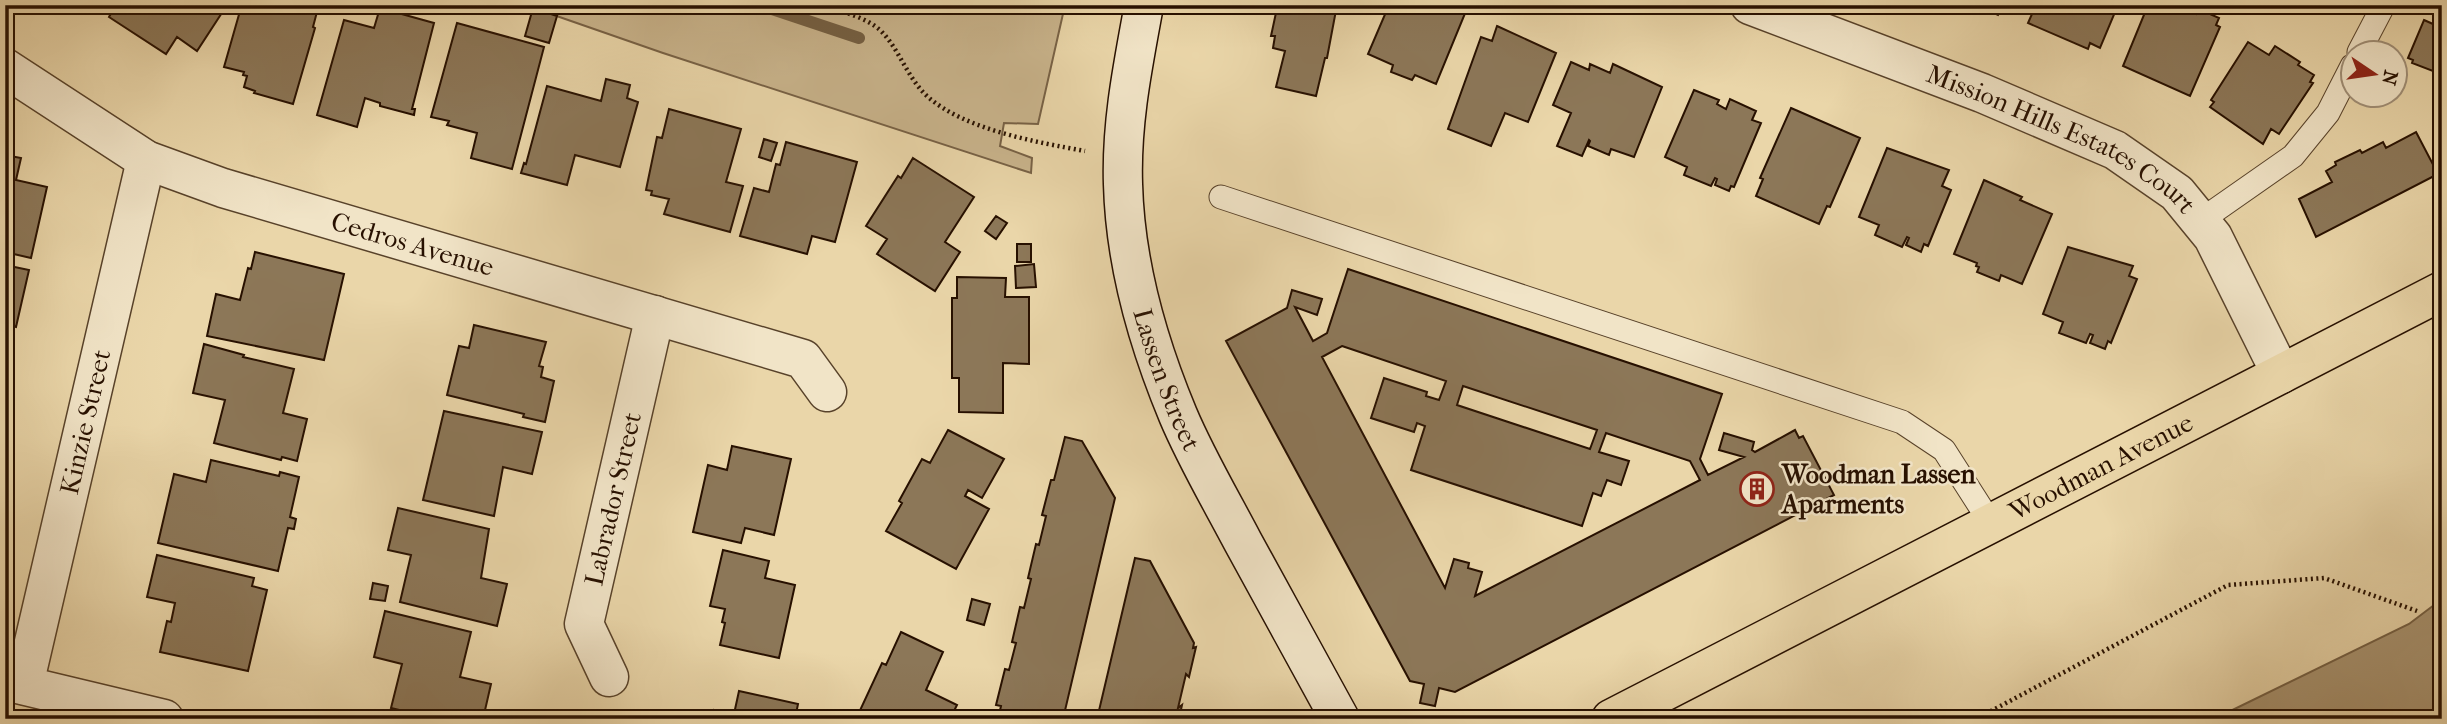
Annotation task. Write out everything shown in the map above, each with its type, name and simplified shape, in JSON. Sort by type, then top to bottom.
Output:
[{"type":"main road","name":"Woodman Avenue","points":[[1611,719],[2442,291]]},
{"type":"street","name":"Lassen Street","points":[[1144,5],[1127,97],[1123,186],[1130,258],[1150,334],[1175,406],[1217,493],[1340,719]]},
{"type":"street","name":"Mission Hills Estates Court","points":[[1750,5],[1982,93],[2115,150],[2177,193],[2213,237],[2281,374]]},
{"type":"street","name":"Cedros Avenue","points":[[5,68],[146,160],[223,188],[803,359],[827,392]]},
{"type":"street","name":"Kinzie Street","points":[[15,683],[146,160]]},
{"type":"street","name":"Labrador Street","points":[[609,677],[584,624],[656,315]]},
{"type":"street","points":[[15,683],[164,719]]},
{"type":"lane","points":[[2366,38],[2381,10]]},
{"type":"lane","points":[[2200,221],[2293,156],[2329,113],[2338,95]]},
{"type":"lane","points":[[1221,197],[1902,422],[1944,450],[1992,524]]},
{"type":"path","points":[[821,5],[861,18],[883,32],[916,86],[930,99],[950,111],[1018,139],[1123,158]]},
{"type":"path","points":[[1976,719],[2228,585],[2324,578],[2417,611]]},
{"type":"shaded area","points":[[525,5],[1065,5],[1038,124],[1004,123],[1000,146],[1032,158],[1031,173]]},
{"type":"shaded area","points":[[2442,599],[2442,719],[2214,719],[2409,624]]},
{"type":"building","points":[[116,5],[227,5],[197,51],[177,37],[166,54],[109,17]]},
{"type":"building","points":[[246,5],[307,5],[318,8],[313,27],[315,28],[293,104],[254,93],[255,91],[244,87],[247,76],[243,75],[244,72],[224,67],[240,11],[244,12]]},
{"type":"building","points":[[1282,5],[1337,5],[1327,58],[1316,96],[1276,87],[1285,51],[1273,48],[1275,36],[1271,36],[1277,8],[1281,9]]},
{"type":"building","points":[[1389,5],[1452,5],[1466,11],[1436,84],[1415,75],[1412,80],[1391,72],[1393,65],[1368,54]]},
{"type":"building","points":[[1977,5],[2003,5],[1998,15]]},
{"type":"building","points":[[2036,5],[2118,5],[2100,48],[2090,43],[2088,49],[2028,23]]},
{"type":"building","points":[[2148,5],[2176,5],[2196,14],[2199,9],[2219,18],[2216,25],[2220,27],[2190,96],[2123,66]]},
{"type":"building","points":[[380,8],[434,23],[412,109],[415,109],[414,115],[380,106],[380,103],[365,98],[357,127],[317,115],[344,20],[374,28]]},
{"type":"building","points":[[533,8],[557,16],[549,43],[525,36]]},
{"type":"building","points":[[2424,20],[2442,28],[2442,87],[2436,85],[2441,74],[2412,63],[2413,60],[2408,58]]},
{"type":"building","points":[[457,23],[544,47],[512,169],[471,158],[477,133],[447,125],[449,121],[431,117]]},
{"type":"building","points":[[1497,26],[1556,53],[1528,122],[1505,113],[1491,146],[1448,129],[1481,37],[1492,41]]},
{"type":"building","points":[[2248,42],[2269,55],[2275,46],[2314,75],[2310,82],[2313,83],[2279,134],[2271,129],[2263,144],[2210,107],[2214,102],[2211,100]]},
{"type":"building","points":[[1571,62],[1589,70],[1590,64],[1610,73],[1613,64],[1662,87],[1634,157],[1611,149],[1609,155],[1588,146],[1589,140],[1582,156],[1557,146],[1571,113],[1553,105]]},
{"type":"building","points":[[606,79],[630,85],[627,98],[638,102],[620,167],[575,155],[567,185],[521,173],[524,163],[526,164],[547,86],[601,101]]},
{"type":"building","points":[[1694,90],[1719,100],[1717,104],[1726,109],[1730,99],[1756,111],[1752,120],[1761,123],[1734,187],[1731,186],[1729,191],[1715,185],[1715,178],[1711,186],[1684,175],[1687,167],[1665,157]]},
{"type":"building","points":[[1791,108],[1860,138],[1830,207],[1827,206],[1819,224],[1756,196],[1763,179],[1760,178]]},
{"type":"building","points":[[669,109],[741,129],[726,182],[743,186],[730,232],[664,214],[669,199],[651,195],[652,191],[646,190],[657,137],[662,138]]},
{"type":"building","points":[[2416,132],[2438,174],[2316,237],[2299,199],[2332,182],[2326,171],[2336,165],[2335,162],[2383,142],[2386,148]]},
{"type":"building","points":[[764,139],[777,143],[771,161],[759,157]]},
{"type":"building","points":[[786,142],[857,162],[835,242],[812,236],[807,254],[740,236],[754,188],[769,192],[776,164],[780,165]]},
{"type":"building","points":[[1887,148],[1949,170],[1942,186],[1951,190],[1928,246],[1924,244],[1921,252],[1906,245],[1909,238],[1907,237],[1902,247],[1875,235],[1879,225],[1859,217]]},
{"type":"building","points":[[5,155],[21,158],[16,180],[47,187],[31,258],[5,252]]},
{"type":"building","points":[[913,158],[974,197],[945,242],[960,252],[935,291],[877,254],[887,239],[866,226],[898,176],[901,178]]},
{"type":"building","points":[[1984,180],[2052,214],[2022,284],[2001,275],[1999,281],[1977,272],[1977,263],[1954,254]]},
{"type":"building","points":[[996,216],[1007,223],[996,239],[985,231]]},
{"type":"building","points":[[1017,244],[1031,244],[1031,262],[1017,262]]},
{"type":"building","points":[[2068,247],[2133,266],[2129,276],[2137,279],[2111,343],[2108,341],[2105,349],[2090,343],[2093,335],[2090,334],[2086,343],[2059,333],[2063,322],[2043,314]]},
{"type":"building","points":[[255,252],[344,274],[324,360],[207,336],[216,294],[240,300]]},
{"type":"building","points":[[1034,264],[1036,287],[1016,288],[1015,266]]},
{"type":"building","points":[[5,265],[29,270],[16,327],[5,324]]},
{"type":"building","name":"Woodman Lassen Aparments","points":[[1348,269],[1722,394],[1700,459],[1708,475],[1744,457],[1719,450],[1724,433],[1754,442],[1752,450],[1755,452],[1795,430],[1799,438],[1803,436],[1834,495],[1455,692],[1439,688],[1435,706],[1420,703],[1424,684],[1410,681],[1226,341],[1287,308],[1292,290],[1322,299],[1317,315],[1295,307],[1313,341],[1327,333]],"holes":[[[1342,346],[1446,381],[1439,400],[1426,396],[1427,392],[1384,378],[1371,418],[1414,432],[1417,423],[1425,426],[1411,470],[1582,526],[1593,493],[1601,496],[1607,480],[1621,485],[1629,461],[1599,452],[1606,433],[1690,461],[1700,480],[1475,596],[1482,572],[1468,568],[1469,563],[1454,559],[1445,588],[1322,357]],[[1463,386],[1597,430],[1590,449],[1457,405]]]},
{"type":"building","points":[[957,277],[1006,278],[1005,297],[1029,297],[1029,364],[1003,363],[1003,413],[959,412],[959,378],[952,378],[952,298],[957,298]]},
{"type":"building","points":[[474,325],[546,342],[539,366],[543,367],[541,377],[554,381],[545,422],[523,417],[524,414],[447,395],[459,346],[469,348]]},
{"type":"building","points":[[204,344],[294,369],[283,413],[307,419],[297,461],[282,457],[281,460],[214,443],[225,400],[193,393]]},
{"type":"building","points":[[444,411],[542,432],[532,474],[503,467],[494,516],[423,500]]},
{"type":"building","points":[[948,430],[1004,459],[982,498],[968,490],[965,496],[989,509],[956,569],[886,531],[922,459],[930,463]]},
{"type":"building","points":[[1065,437],[1082,441],[1115,498],[1063,719],[998,719],[1001,706],[996,705],[1005,669],[1009,670],[1016,643],[1012,642],[1020,607],[1024,608],[1036,544],[1039,545],[1046,516],[1042,515]]},
{"type":"building","points":[[732,446],[791,459],[774,535],[745,528],[741,543],[693,532],[708,465],[727,470]]},
{"type":"building","points":[[211,460],[279,476],[280,472],[299,477],[290,517],[296,519],[294,529],[288,528],[278,571],[158,543],[174,474],[206,482]]},
{"type":"building","points":[[398,508],[489,529],[481,578],[507,584],[497,626],[400,602],[411,555],[388,550]]},
{"type":"building","points":[[723,550],[769,561],[765,578],[795,585],[779,658],[720,645],[725,609],[710,606]]},
{"type":"building","points":[[157,555],[254,578],[252,586],[267,590],[248,671],[160,652],[167,621],[171,622],[175,603],[147,597]]},
{"type":"building","points":[[1135,558],[1150,561],[1194,643],[1193,648],[1196,647],[1189,677],[1186,674],[1178,708],[1182,705],[1179,719],[1097,719]]},
{"type":"building","points":[[373,583],[388,586],[385,601],[370,599]]},
{"type":"building","points":[[972,599],[990,604],[984,625],[967,620]]},
{"type":"building","points":[[385,611],[471,632],[460,677],[491,684],[483,719],[437,719],[391,708],[402,664],[374,657]]},
{"type":"building","points":[[901,632],[943,652],[926,690],[957,705],[950,719],[856,719],[882,663],[886,665]]},
{"type":"building","points":[[739,691],[798,704],[796,714],[818,719],[712,719],[714,710],[734,714]]},
{"type":"waterway","points":[[760,5],[859,38]]},
{"type":"waterway","points":[[2438,480],[2442,484]]},
{"type":"place","name":"Woodman Lassen Aparments","points":[[1757,489]]}]
